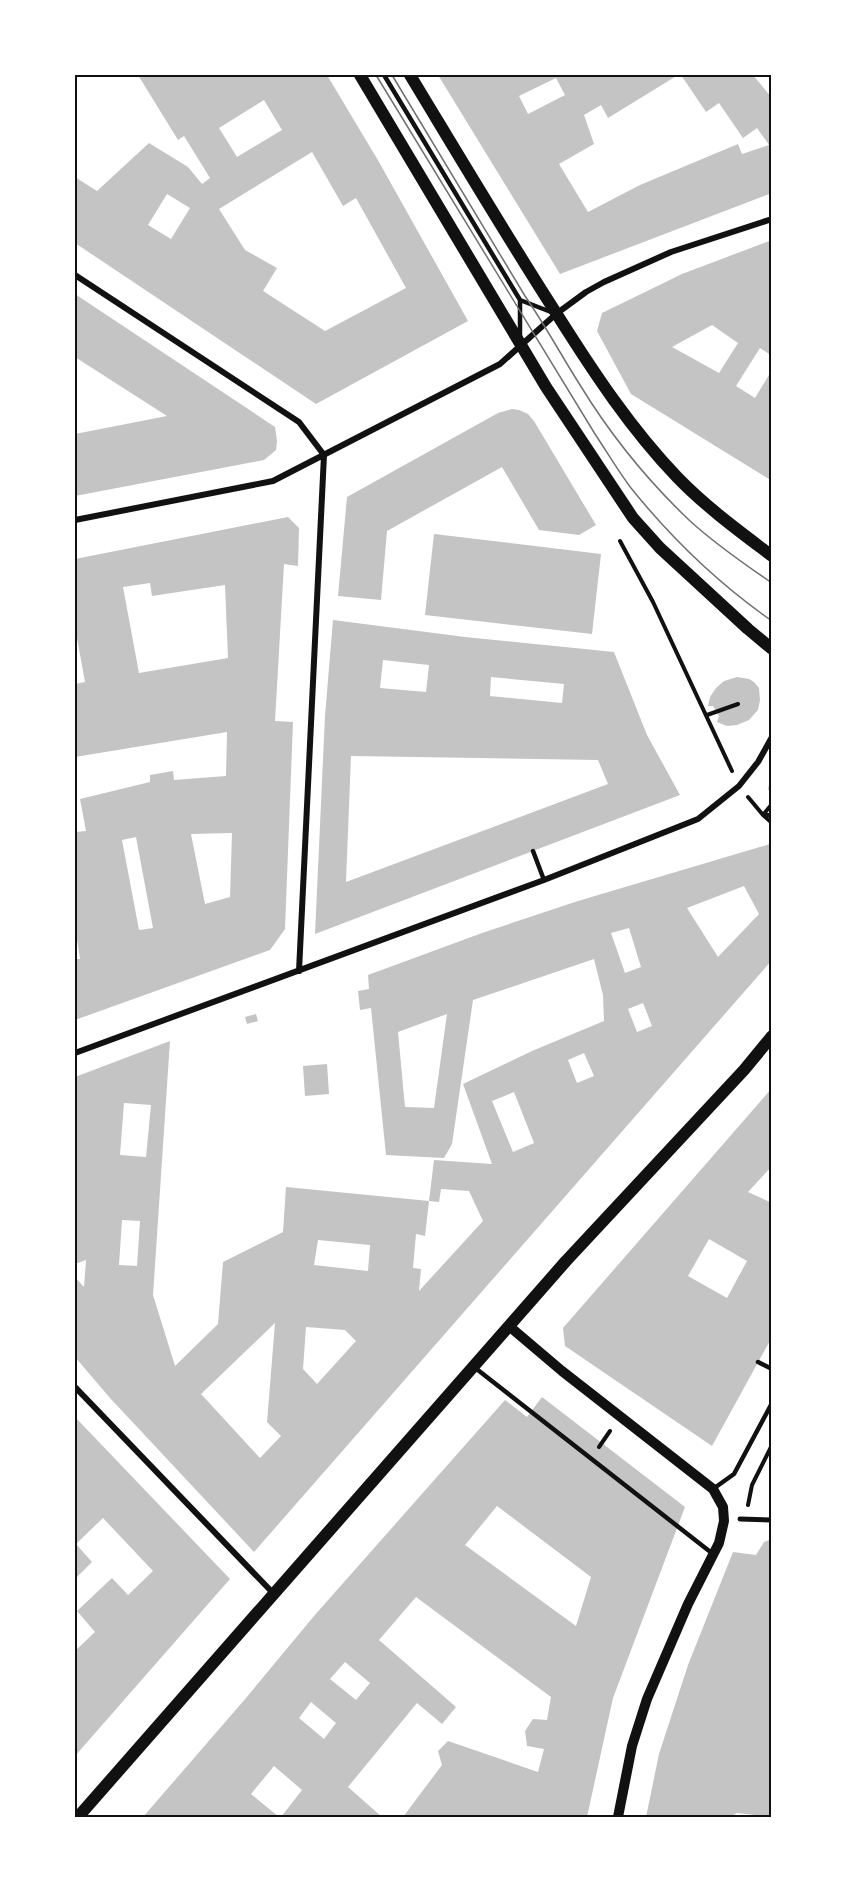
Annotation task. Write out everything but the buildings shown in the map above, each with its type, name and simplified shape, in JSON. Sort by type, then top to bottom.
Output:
[{"type":"main road","points":[[360,75],[520,345],[633,518],[660,548],[772,649]]},
{"type":"main road","points":[[410,75],[556,314],[623,413],[652,450],[705,504],[772,556]]},
{"type":"main road","points":[[78,1817],[566,1261],[744,1070],[772,1036]]},
{"type":"street","points":[[75,520],[273,481],[500,364],[556,314],[604,282],[671,252],[772,219]]},
{"type":"street","points":[[75,275],[299,422],[324,455],[298,971]]},
{"type":"street","points":[[75,1053],[544,880],[698,819],[739,786],[758,762],[772,737]]},
{"type":"street","points":[[509,1326],[562,1371],[713,1489],[723,1507],[724,1521],[719,1543],[688,1604],[646,1699],[632,1746],[618,1817]]},
{"type":"street","points":[[75,1388],[273,1593]]},
{"type":"street","points":[[743,1518],[772,1520]]},
{"type":"lane","points":[[384,75],[520,300],[520,345]]},
{"type":"lane","points":[[520,300],[556,314]]},
{"type":"lane","points":[[533,851],[544,880]]},
{"type":"lane","points":[[758,1362],[772,1369]]},
{"type":"lane","points":[[473,1367],[714,1554]]},
{"type":"lane","points":[[713,1489],[734,1474],[772,1403]]},
{"type":"path","points":[[620,541],[653,602],[739,786],[772,823]]},
{"type":"path","points":[[707,715],[738,704]]},
{"type":"path","points":[[763,815],[772,804]]},
{"type":"path","points":[[763,815],[772,815]]},
{"type":"path","points":[[591,1458],[620,1417]]},
{"type":"path","points":[[743,1518],[752,1485],[772,1445]]},
{"type":"tram line","points":[[376,75],[626,482],[697,560],[733,592],[772,621]]},
{"type":"tram line","points":[[392,75],[573,374],[617,439],[658,489],[689,520],[740,561],[772,583]]}]
